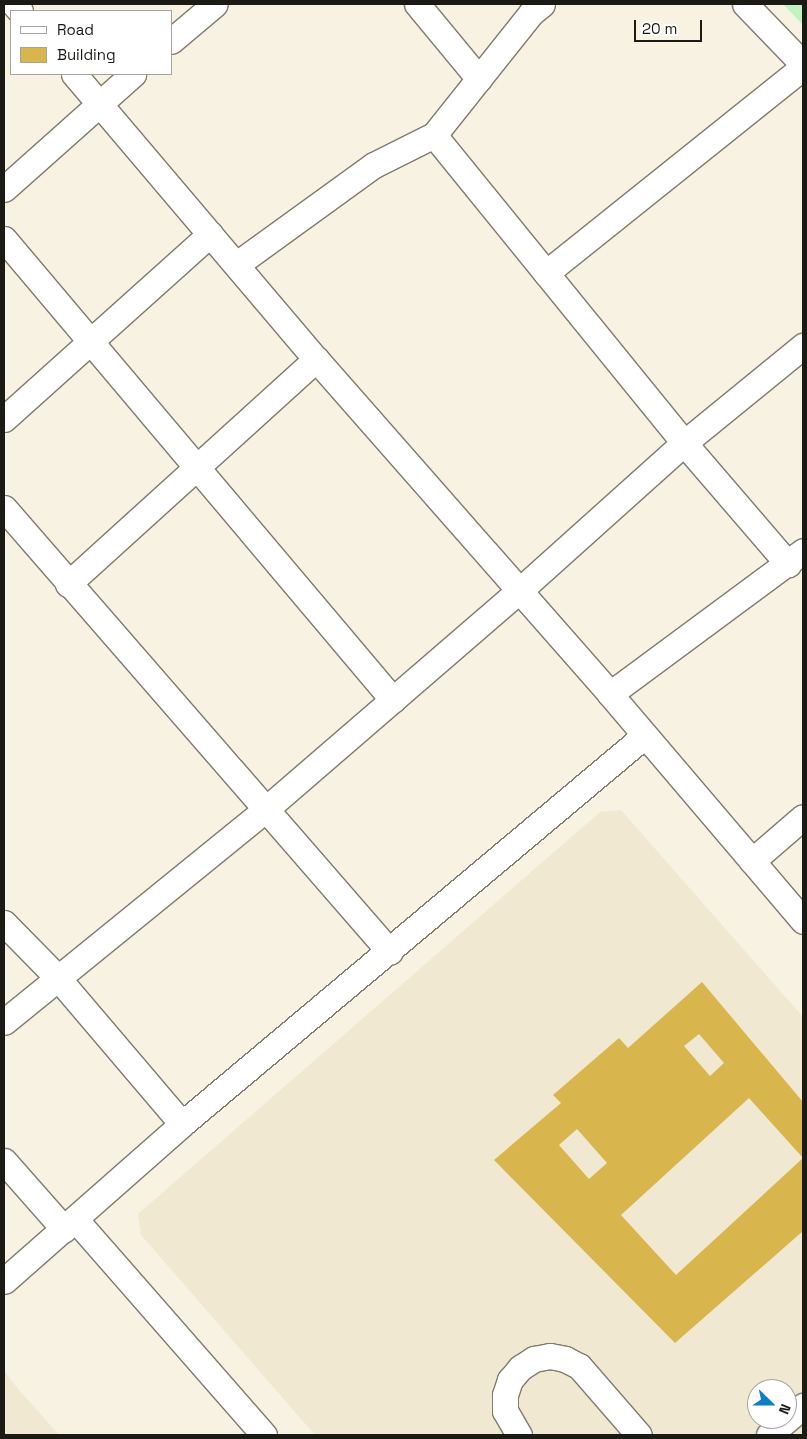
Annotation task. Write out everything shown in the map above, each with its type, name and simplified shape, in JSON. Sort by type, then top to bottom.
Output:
[{"type":"street","points":[[172,40],[215,4]]},
{"type":"street","points":[[416,4],[479,79]]},
{"type":"street","points":[[237,264],[374,165],[434,135],[531,13],[542,4]]},
{"type":"street","points":[[546,273],[803,66],[745,4]]},
{"type":"street","points":[[75,75],[316,359],[610,694],[803,921]]},
{"type":"street","points":[[4,189],[132,75]]},
{"type":"street","points":[[434,135],[684,443],[795,557],[610,694]]},
{"type":"street","points":[[4,419],[92,343],[210,234]]},
{"type":"street","points":[[4,239],[393,700]]},
{"type":"street","points":[[4,1022],[266,809],[520,591],[684,443],[803,346]]},
{"type":"street","points":[[68,584],[198,469],[316,359]]},
{"type":"street","points":[[4,508],[68,584],[390,952]]},
{"type":"street","points":[[4,1281],[182,1124],[390,952],[644,736]]},
{"type":"street","points":[[752,862],[803,817]]},
{"type":"street","points":[[4,922],[57,977],[182,1124]]},
{"type":"street","points":[[4,1161],[69,1224],[264,1435]]},
{"type":"street","points":[[519,1435],[505,1411],[505,1395],[510,1380],[520,1368],[534,1359],[550,1356],[579,1366],[639,1435]]},
{"type":"street","points":[[769,1435],[803,1406]]},
{"type":"shaded area","points":[[621,810],[803,1017],[803,1435],[315,1435],[141,1235],[138,1214],[600,812]]},
{"type":"shaded area","points":[[4,1371],[20,1391],[59,1435],[4,1435]]},
{"type":"green space","points":[[783,4],[803,4],[803,25]]},
{"type":"building","points":[[702,982],[803,1102],[803,1158],[803,1231],[675,1343],[494,1160],[561,1103],[553,1095],[619,1038],[628,1048]],"holes":[[[699,1034],[724,1063],[710,1076],[684,1046]],[[749,1098],[803,1158],[676,1275],[621,1215]],[[577,1129],[607,1163],[589,1179],[559,1145]]]}]
